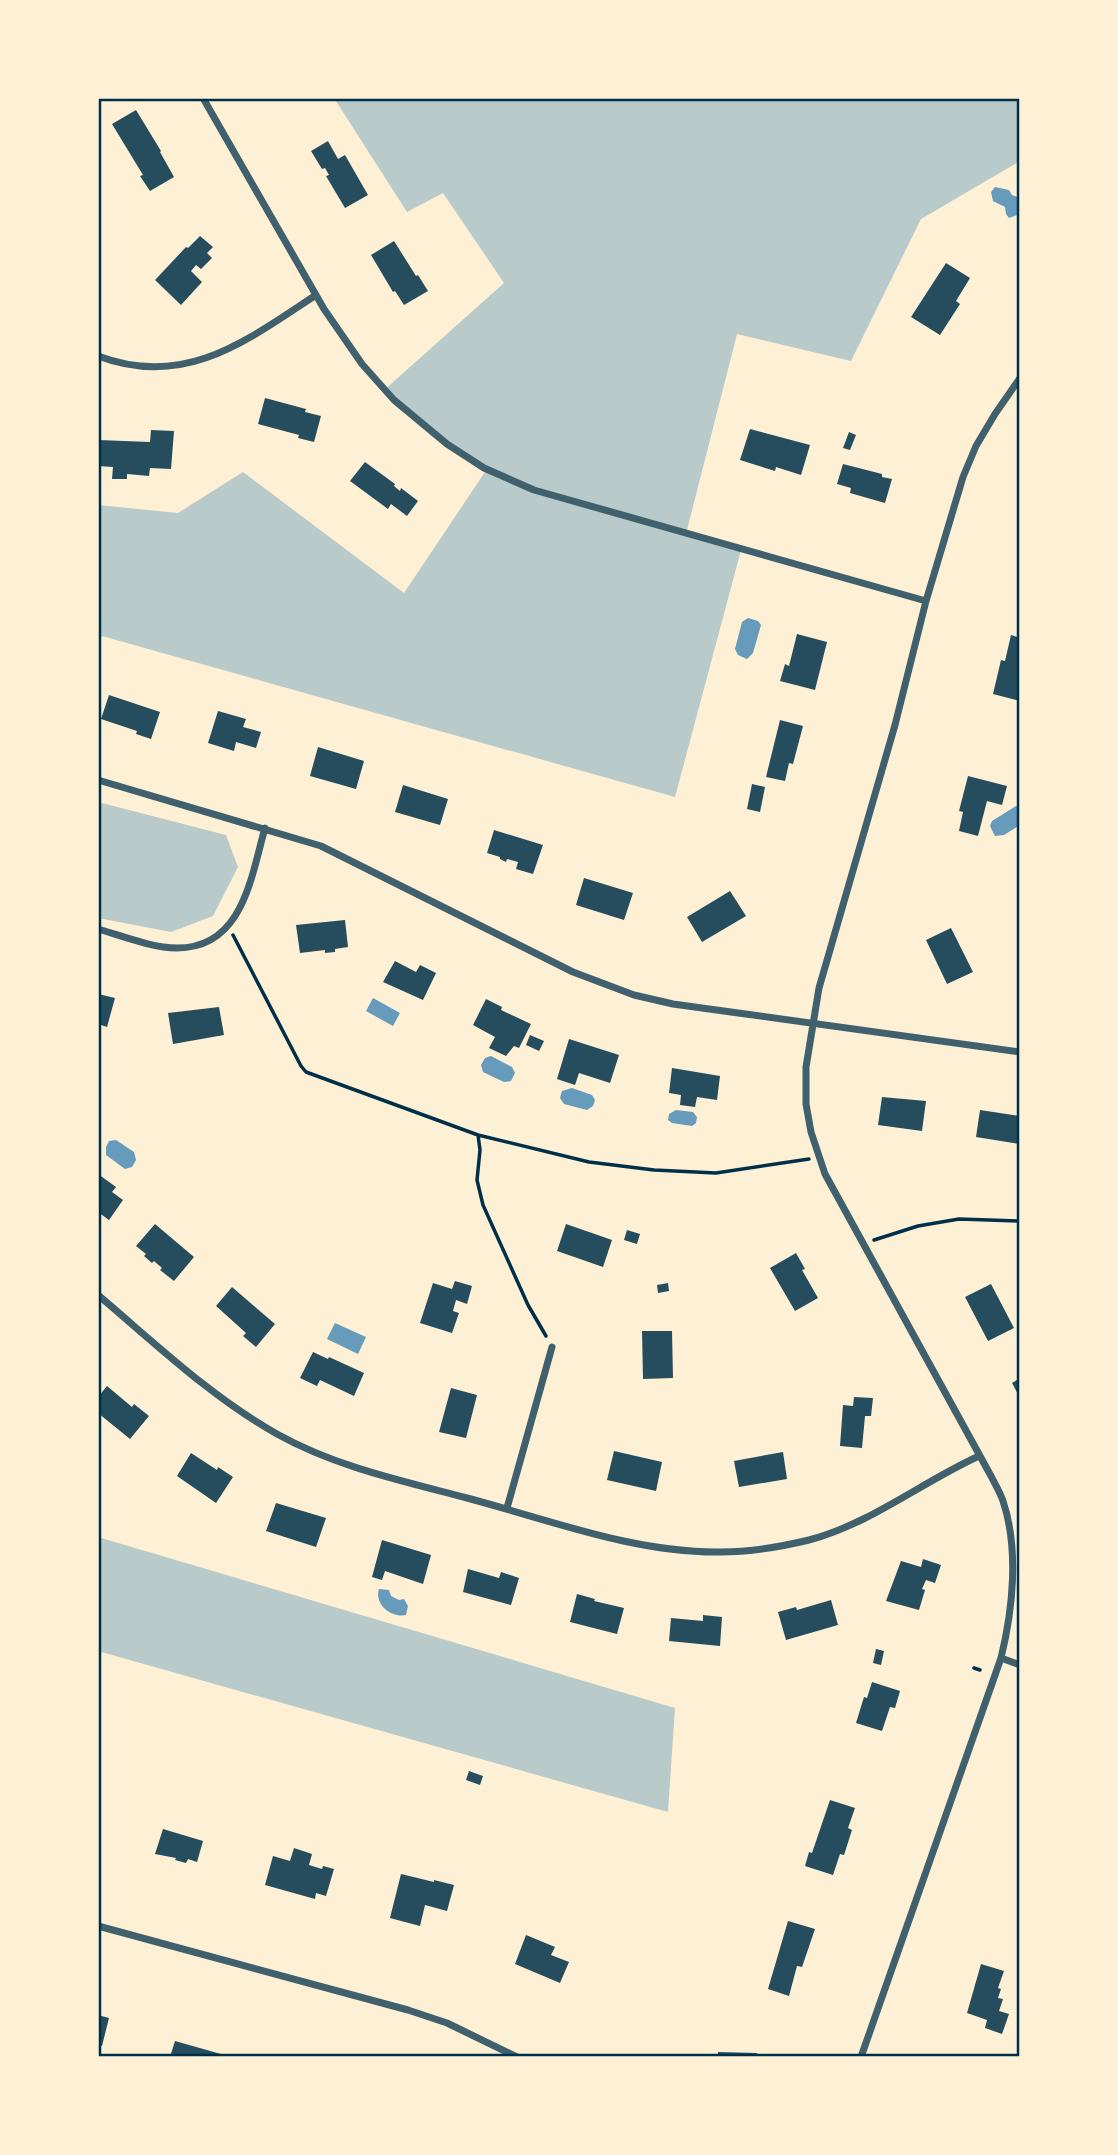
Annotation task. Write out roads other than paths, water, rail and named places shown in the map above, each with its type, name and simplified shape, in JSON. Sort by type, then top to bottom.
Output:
[{"type":"street","points":[[203,98],[316,295],[362,364],[394,400],[447,444],[484,468],[534,490],[926,601]]},
{"type":"street","points":[[98,356],[118,364],[138,367],[167,368],[198,362],[232,346],[316,295]]},
{"type":"street","points":[[861,2057],[1001,1658],[1009,1625],[1013,1590],[1012,1558],[1003,1501],[825,1174],[818,1157],[806,1104],[806,1067],[819,988],[895,725],[926,601],[967,467],[995,414],[1020,378]]},
{"type":"street","points":[[98,780],[321,846],[573,972],[634,995],[673,1004],[1020,1052]]},
{"type":"street","points":[[98,929],[177,948],[209,940],[235,919],[244,899],[265,828]]},
{"type":"street","points":[[98,1295],[245,1415],[324,1457],[645,1546],[720,1552],[764,1549],[811,1539],[856,1523],[979,1456]]},
{"type":"street","points":[[507,1508],[552,1347]]},
{"type":"street","points":[[1001,1658],[1020,1665]]},
{"type":"street","points":[[98,1926],[408,2010],[447,2023],[517,2057]]},
{"type":"water","points":[[995,187],[1009,190],[1012,195],[1020,198],[1020,214],[1009,218],[1005,207],[993,201],[991,192]]},
{"type":"water","points":[[748,618],[761,625],[753,653],[747,659],[738,655],[735,649],[742,622]]},
{"type":"water","points":[[1016,806],[1020,807],[1020,825],[1004,835],[995,836],[990,826],[992,821]]},
{"type":"water","points":[[373,998],[400,1013],[393,1026],[366,1011]]},
{"type":"water","points":[[491,1056],[512,1067],[515,1073],[511,1081],[504,1082],[483,1072],[481,1065],[485,1058]]},
{"type":"water","points":[[572,1088],[592,1095],[595,1100],[593,1106],[587,1110],[564,1104],[560,1098],[562,1091]]},
{"type":"water","points":[[676,1110],[693,1112],[697,1117],[696,1123],[692,1126],[672,1123],[668,1120],[669,1114]]},
{"type":"water","points":[[116,1140],[134,1152],[136,1160],[132,1167],[125,1169],[106,1155],[109,1141]]},
{"type":"water","points":[[335,1323],[366,1337],[358,1354],[327,1339]]},
{"type":"water","points":[[379,1589],[389,1590],[391,1596],[399,1600],[404,1599],[408,1606],[406,1615],[385,1609],[379,1600]]}]
